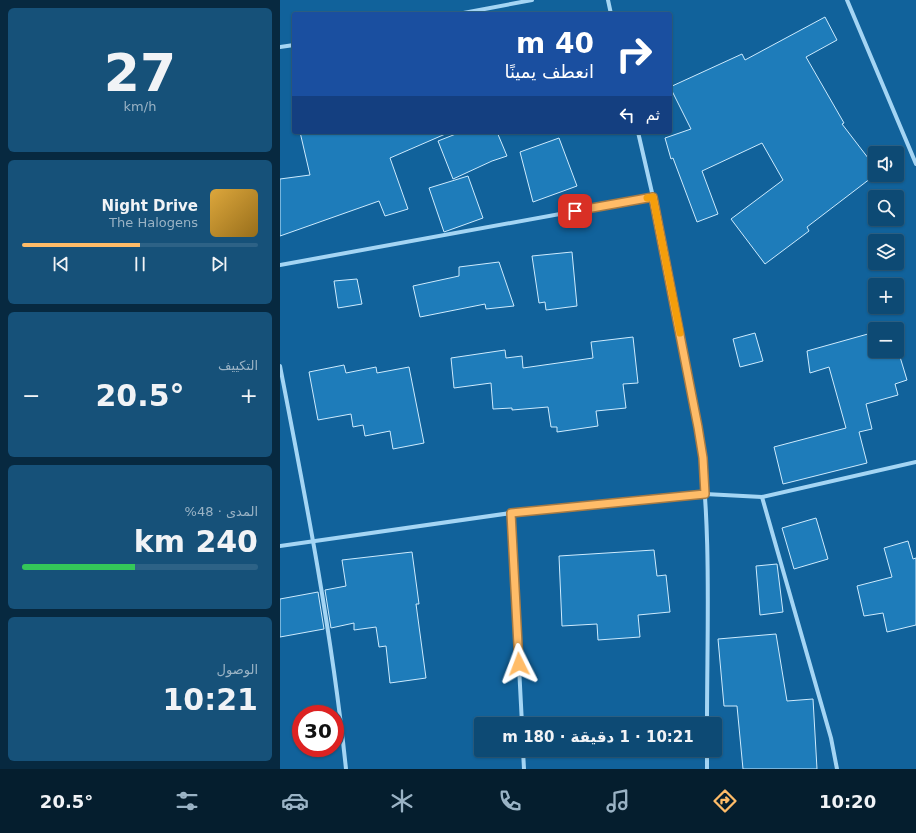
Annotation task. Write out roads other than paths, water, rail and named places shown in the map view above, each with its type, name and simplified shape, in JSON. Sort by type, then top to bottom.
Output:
[{"type":"street","points":[[469,12],[532,0]]},
{"type":"street","points":[[608,0],[611,12]]},
{"type":"street","points":[[847,0],[916,164]]},
{"type":"street","points":[[280,47],[292,45]]},
{"type":"street","points":[[638,134],[653,197],[703,458],[708,584],[707,717]]},
{"type":"street","points":[[280,264],[653,197]]},
{"type":"street","points":[[280,366],[314,541],[339,696],[346,769]]},
{"type":"street","points":[[280,546],[511,513],[705,494],[762,497],[916,462]]},
{"type":"street","points":[[762,497],[821,704],[837,769]]},
{"type":"street","points":[[511,513],[522,717]]},
{"type":"street","points":[[523,757],[524,769]]},
{"type":"street","points":[[707,757],[707,769]]}]
